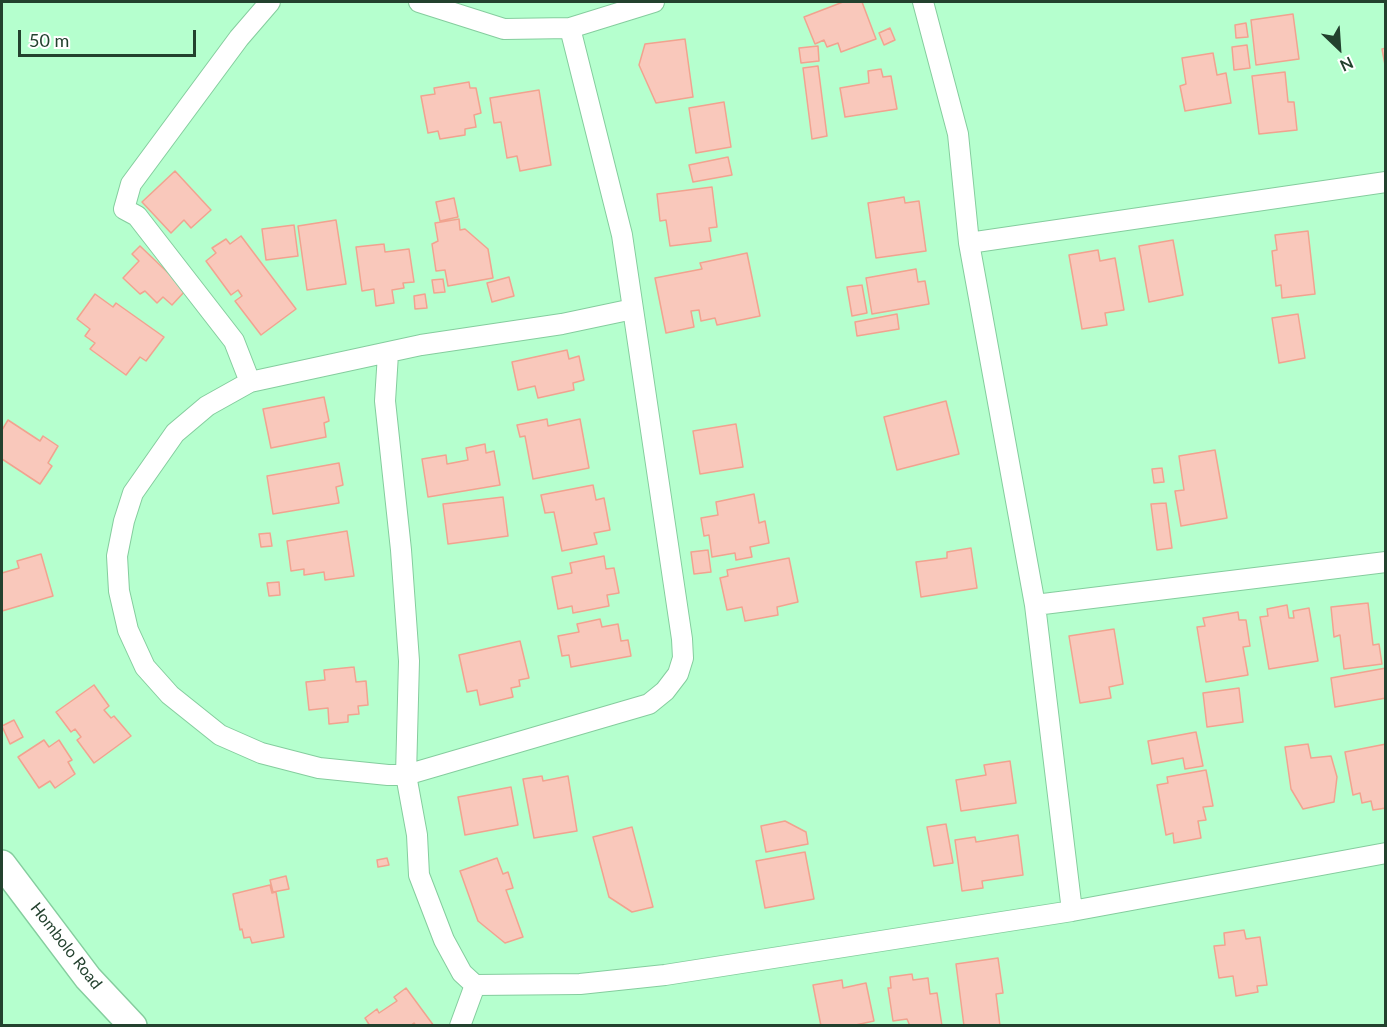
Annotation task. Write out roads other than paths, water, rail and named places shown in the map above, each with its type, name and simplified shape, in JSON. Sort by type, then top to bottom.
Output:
[{"type":"street","points":[[250,382],[234,340],[137,216],[124,209],[132,184],[239,38],[270,2]]},
{"type":"street","points":[[419,2],[504,29],[570,28],[654,2]]},
{"type":"street","points":[[923,2],[958,134],[969,243],[1035,605],[1072,911]]},
{"type":"street","points":[[570,28],[622,235],[633,309],[682,639],[682,658],[678,674],[665,691],[649,704],[406,775],[368,775],[319,768],[261,753],[220,735],[170,695],[145,667],[129,630],[119,591],[117,556],[133,494],[176,433],[207,406],[250,382],[388,354],[421,345],[562,324],[633,309]]},
{"type":"street","points":[[969,243],[1386,182]]},
{"type":"street","points":[[388,354],[385,401],[401,550],[408,661],[406,775],[417,835],[419,876],[428,903],[462,973],[475,985],[580,984],[664,975],[1072,911],[1386,853]]},
{"type":"street","points":[[1035,605],[1344,569],[1386,562]]},
{"type":"street","name":"Hombolo Road","points":[[2,864],[88,978],[133,1026]]},
{"type":"street","points":[[460,1026],[475,985]]}]
